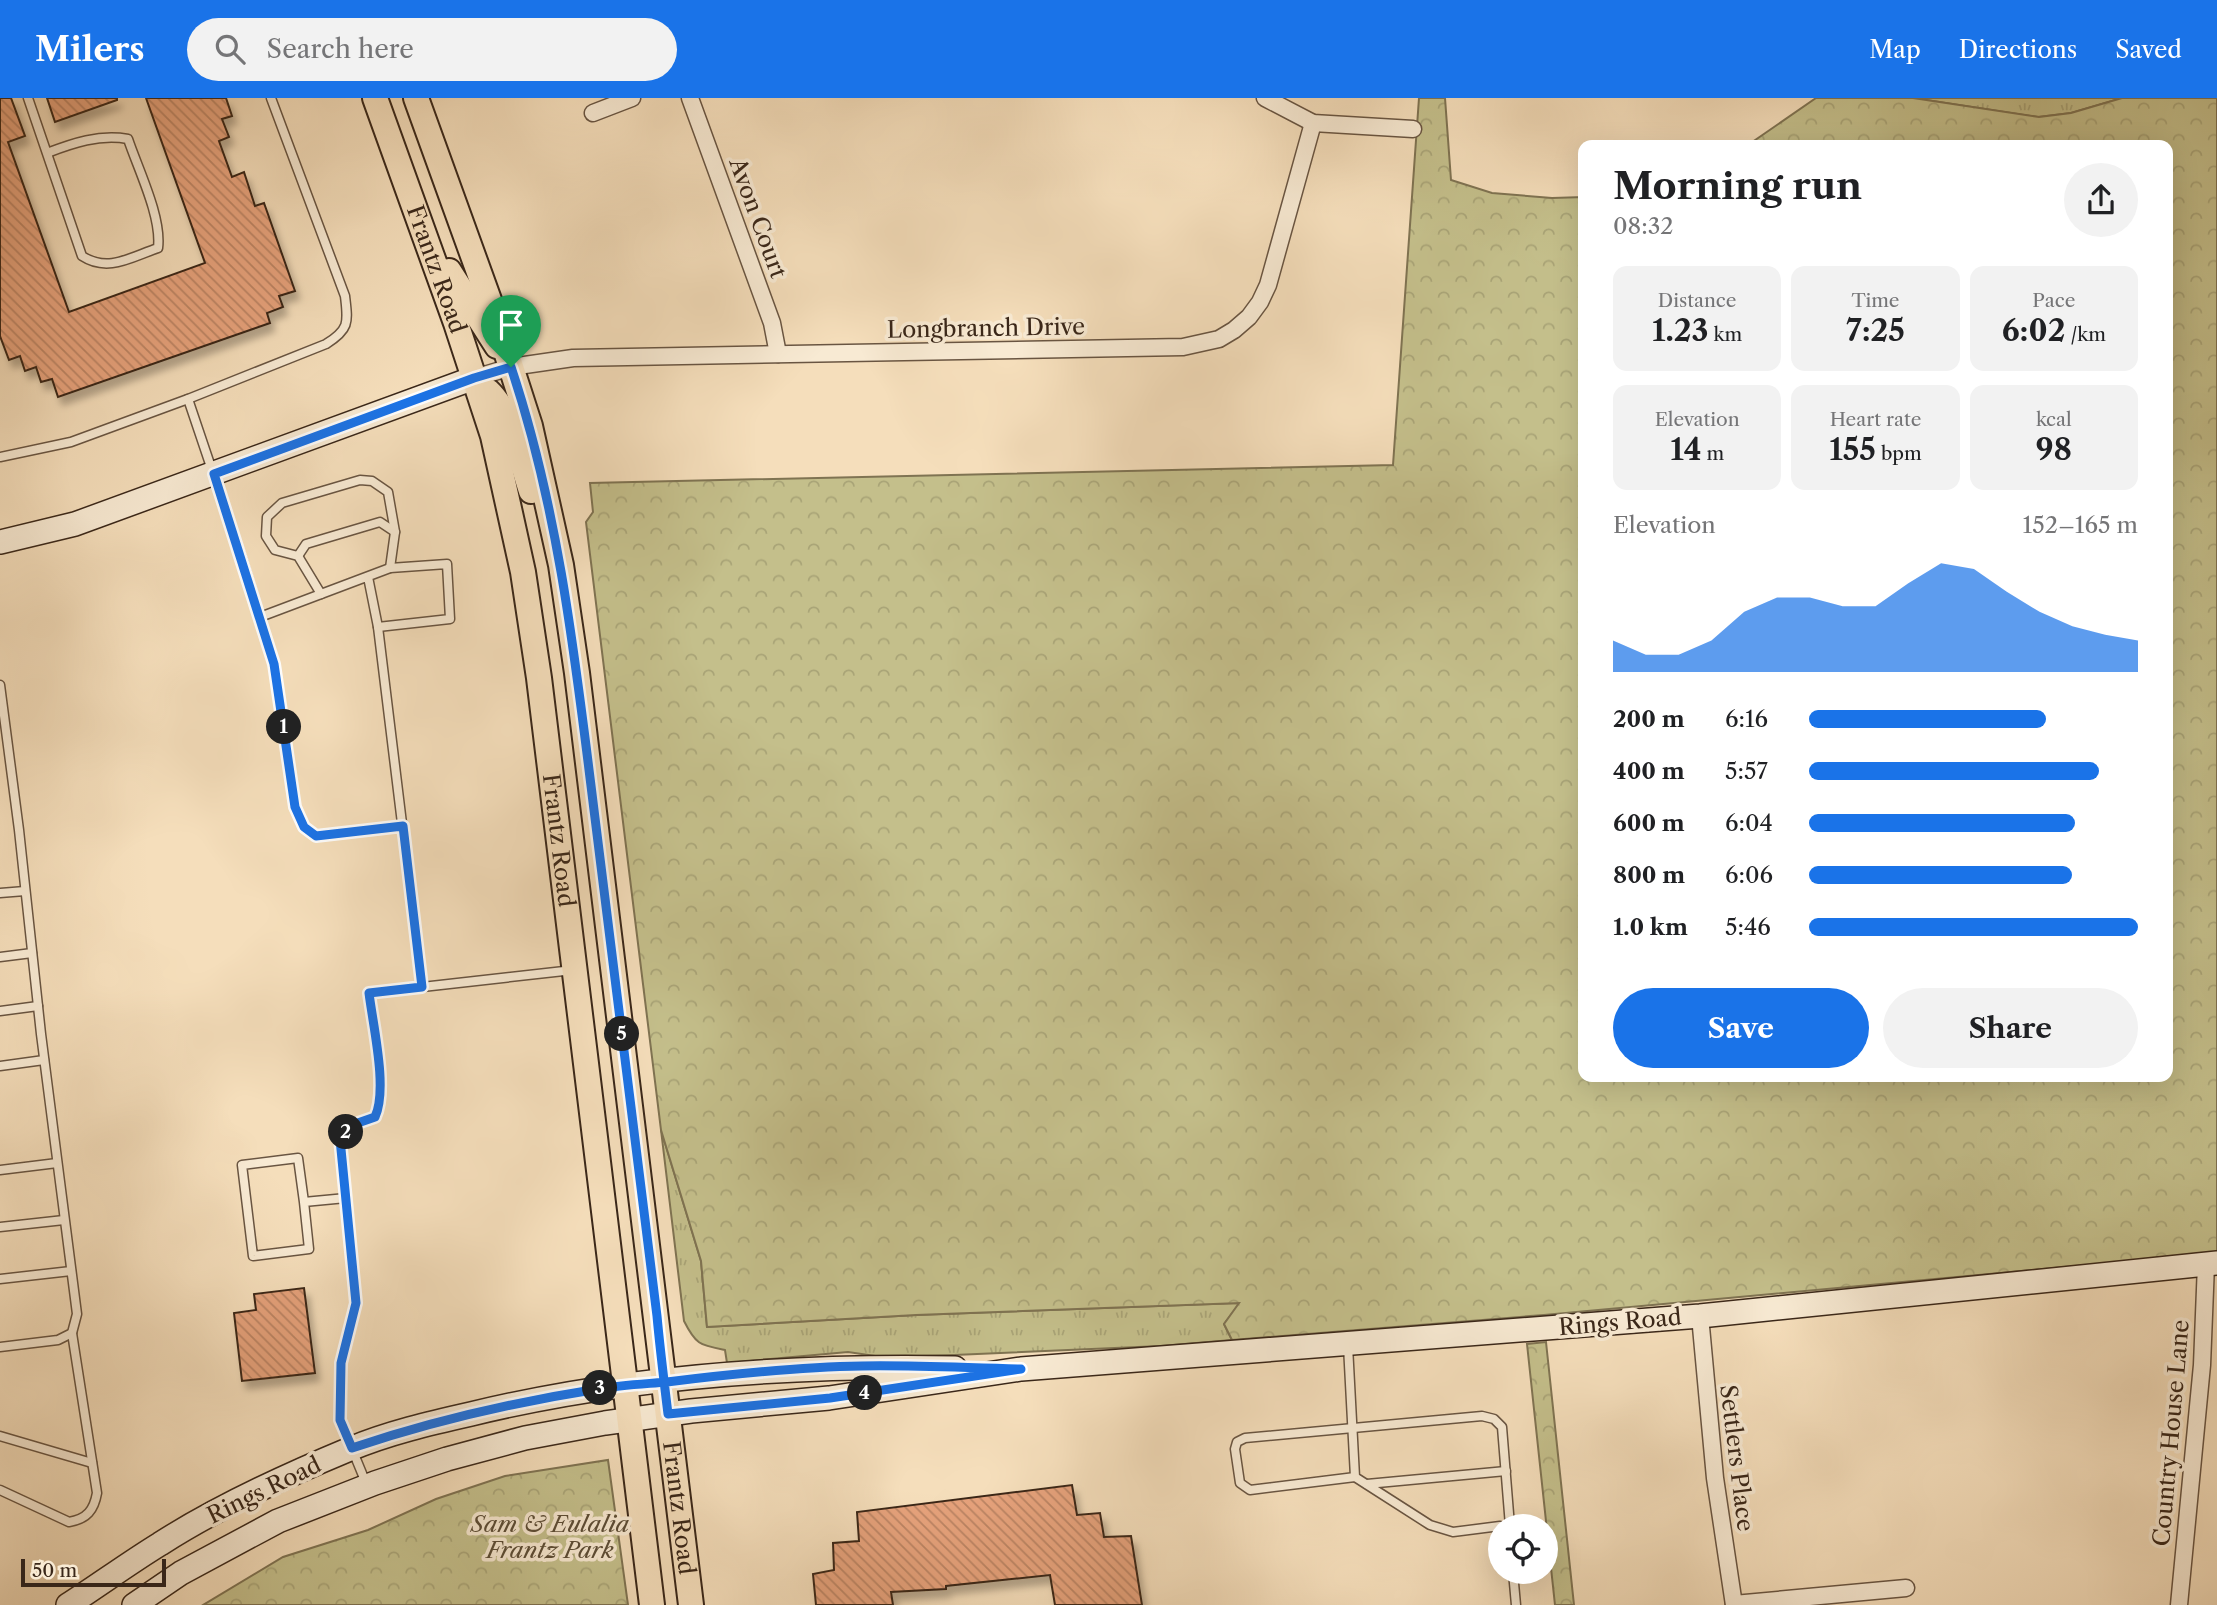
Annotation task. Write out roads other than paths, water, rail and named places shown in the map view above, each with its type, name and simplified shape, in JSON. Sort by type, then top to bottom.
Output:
[{"type":"main road","name":"Frantz Road","points":[[375,98],[493,436],[523,572],[539,678],[652,1605]]},
{"type":"main road","name":"Frantz Road","points":[[416,98],[530,426],[558,549],[577,673],[691,1605]]},
{"type":"main road","points":[[420,226],[476,317],[511,367]]},
{"type":"main road","points":[[0,542],[75,524],[474,378],[495,397],[511,429],[535,503],[558,549]]},
{"type":"main road","name":"Rings Road","points":[[134,1605],[181,1573],[278,1521],[368,1486],[447,1459],[526,1438],[630,1420],[830,1398],[1021,1369],[1700,1316],[2211,1264]]},
{"type":"main road","name":"Rings Road","points":[[68,1605],[162,1542],[270,1484],[352,1448],[441,1421],[511,1404],[625,1386],[777,1371],[861,1366],[1021,1369]]},
{"type":"street","points":[[593,113],[632,98]]},
{"type":"street","name":"Avon Court","points":[[690,98],[772,323],[778,354]]},
{"type":"street","points":[[1265,98],[1313,123],[1413,129]]},
{"type":"street","name":"Longbranch Drive","points":[[474,378],[511,367],[573,358],[1183,347],[1219,339],[1249,317],[1268,285],[1313,123]]},
{"type":"street","name":"Country House Lane","points":[[2179,1605],[2211,1264]]},
{"type":"street","name":"Settlers Place","points":[[1700,1316],[1715,1478],[1734,1604]]},
{"type":"street","points":[[1734,1604],[1906,1588]]},
{"type":"lane","points":[[28,98],[82,256],[93,263],[107,265],[159,248],[160,238],[153,211],[128,139],[113,136],[78,142],[47,153]]},
{"type":"lane","points":[[0,457],[71,442],[188,399],[326,344],[342,334],[348,317],[345,296],[271,98]]},
{"type":"lane","points":[[188,399],[274,664],[295,807],[304,827],[316,836],[403,826]]},
{"type":"lane","points":[[321,594],[298,556],[275,550],[266,536],[267,517],[282,503],[360,480],[372,481],[388,492],[395,532],[390,568]]},
{"type":"lane","points":[[298,556],[306,544],[380,522],[395,532]]},
{"type":"lane","points":[[260,617],[390,568],[447,564],[450,619],[378,627]]},
{"type":"lane","points":[[368,576],[378,627],[422,987]]},
{"type":"lane","points":[[0,685],[3,736],[25,891],[77,1314],[72,1332],[97,1493],[94,1509],[80,1520],[69,1522],[0,1490]]},
{"type":"lane","points":[[0,893],[25,891]]},
{"type":"lane","points":[[0,957],[32,953]]},
{"type":"lane","points":[[368,1486],[340,1420],[341,1363],[356,1303],[340,1139],[352,1125],[375,1117],[381,1105],[369,993],[575,970]]},
{"type":"lane","points":[[0,1011],[38,1006]]},
{"type":"lane","points":[[0,1066],[44,1060]]},
{"type":"lane","points":[[298,1158],[304,1202],[309,1250],[253,1256],[242,1165],[298,1158]]},
{"type":"lane","points":[[0,1170],[57,1163]]},
{"type":"lane","points":[[304,1202],[346,1198]]},
{"type":"lane","points":[[0,1227],[65,1220]]},
{"type":"lane","points":[[0,1279],[71,1271]]},
{"type":"lane","points":[[0,1347],[58,1340],[72,1332]]},
{"type":"lane","points":[[1348,1343],[1355,1477]]},
{"type":"lane","points":[[1488,1528],[1453,1532],[1430,1525],[1355,1477],[1250,1490],[1240,1483],[1235,1449],[1237,1442],[1245,1438],[1482,1416],[1494,1419],[1502,1427],[1509,1514]]},
{"type":"lane","points":[[0,1436],[92,1463]]},
{"type":"lane","points":[[1367,1484],[1506,1471]]},
{"type":"lane","points":[[1514,1584],[1516,1605]]},
{"type":"park label","name":"Sam & Eulalia Frantz Park","points":[[550,1537]]}]
